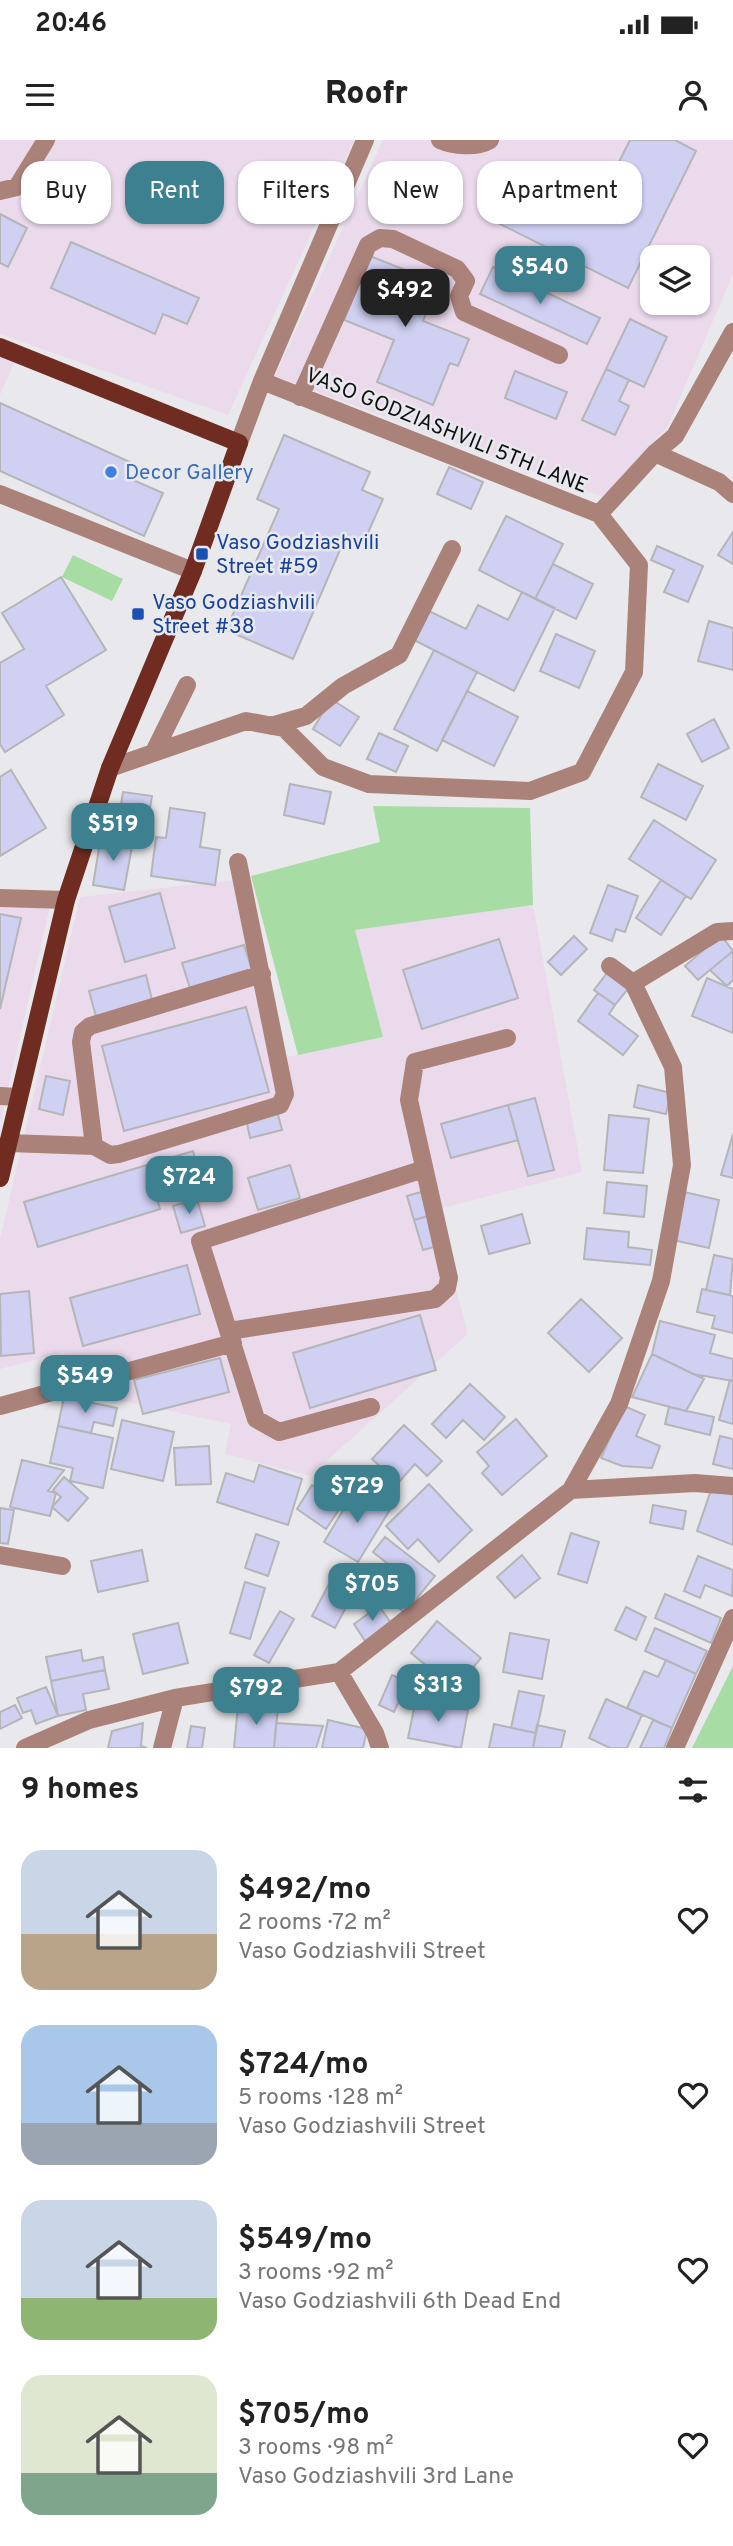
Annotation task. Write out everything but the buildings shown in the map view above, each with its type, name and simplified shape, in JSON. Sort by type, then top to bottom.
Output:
[{"type":"main road","points":[[0,347],[239,443],[192,571],[110,768],[66,900],[9,1097],[8,1143],[0,1178]]},
{"type":"street","points":[[0,191],[17,187],[46,140]]},
{"type":"street","points":[[239,443],[262,381],[365,140]]},
{"type":"street","points":[[440,140],[449,144],[483,144],[490,140]]},
{"type":"street","points":[[300,397],[368,245],[380,237],[393,239],[457,269],[466,281],[458,296],[464,312],[559,355]]},
{"type":"street","name":"VASO GODZIASHVILI 5TH LANE","points":[[262,381],[599,514],[655,453],[675,436],[733,332]]},
{"type":"street","points":[[655,453],[719,482],[733,494]]},
{"type":"street","points":[[0,494],[192,571]]},
{"type":"street","points":[[110,768],[246,721],[284,728],[323,767],[369,784],[530,791],[582,772],[634,672],[639,565],[599,514]]},
{"type":"street","points":[[271,726],[306,716],[343,686],[398,655],[452,549]]},
{"type":"street","points":[[154,752],[187,685]]},
{"type":"street","points":[[8,1143],[93,1146],[110,1155],[119,1154],[280,1105],[285,1094],[238,862]]},
{"type":"street","points":[[0,898],[66,900]]},
{"type":"street","points":[[633,983],[717,932],[733,931]]},
{"type":"street","points":[[25,1748],[89,1720],[175,1698],[339,1672],[571,1490],[619,1404],[661,1281],[681,1164],[673,1067],[633,983],[610,966]]},
{"type":"street","points":[[93,1146],[81,1042],[83,1032],[90,1026],[262,974]]},
{"type":"street","points":[[0,1406],[231,1337],[435,1299],[443,1294],[449,1278],[409,1100],[415,1062],[506,1038]]},
{"type":"street","points":[[371,1407],[279,1432],[256,1419],[200,1241],[425,1169]]},
{"type":"street","points":[[571,1490],[695,1483],[733,1486]]},
{"type":"street","points":[[0,1555],[62,1566]]},
{"type":"street","points":[[675,1748],[733,1618]]},
{"type":"street","points":[[339,1672],[375,1733],[380,1748]]},
{"type":"street","points":[[162,1748],[175,1698]]},
{"type":"shaded area","points":[[0,140],[354,140],[344,161],[238,161],[238,224],[316,224],[228,415],[0,334]]},
{"type":"shaded area","points":[[383,140],[733,140],[733,274],[668,426],[603,497],[275,376],[345,224],[354,224],[354,203],[368,173],[368,224],[463,224],[463,161],[373,161]]},
{"type":"shaded area","points":[[0,347],[18,354],[0,395]]},
{"type":"shaded area","points":[[235,880],[287,1057],[383,1037],[354,930],[533,905],[582,1172],[435,1210],[468,1334],[310,1476],[225,1454],[231,1424],[80,1392],[64,1352],[0,1369],[0,1239],[80,897]]},
{"type":"shaded area","points":[[0,903],[50,906],[0,1123]]},
{"type":"green space","points":[[73,555],[123,579],[112,601],[62,577]]},
{"type":"green space","points":[[373,806],[530,808],[533,905],[355,930],[383,1037],[298,1055],[251,876],[380,842]]},
{"type":"green space","points":[[733,1666],[733,1748],[692,1748]]},
{"type":"place","name":"Decor Gallery","points":[[111,472]]},
{"type":"place","name":"Vaso Godziashvili Street #59","points":[[202,554]]},
{"type":"place","name":"Vaso Godziashvili Street #38","points":[[138,614]]}]
